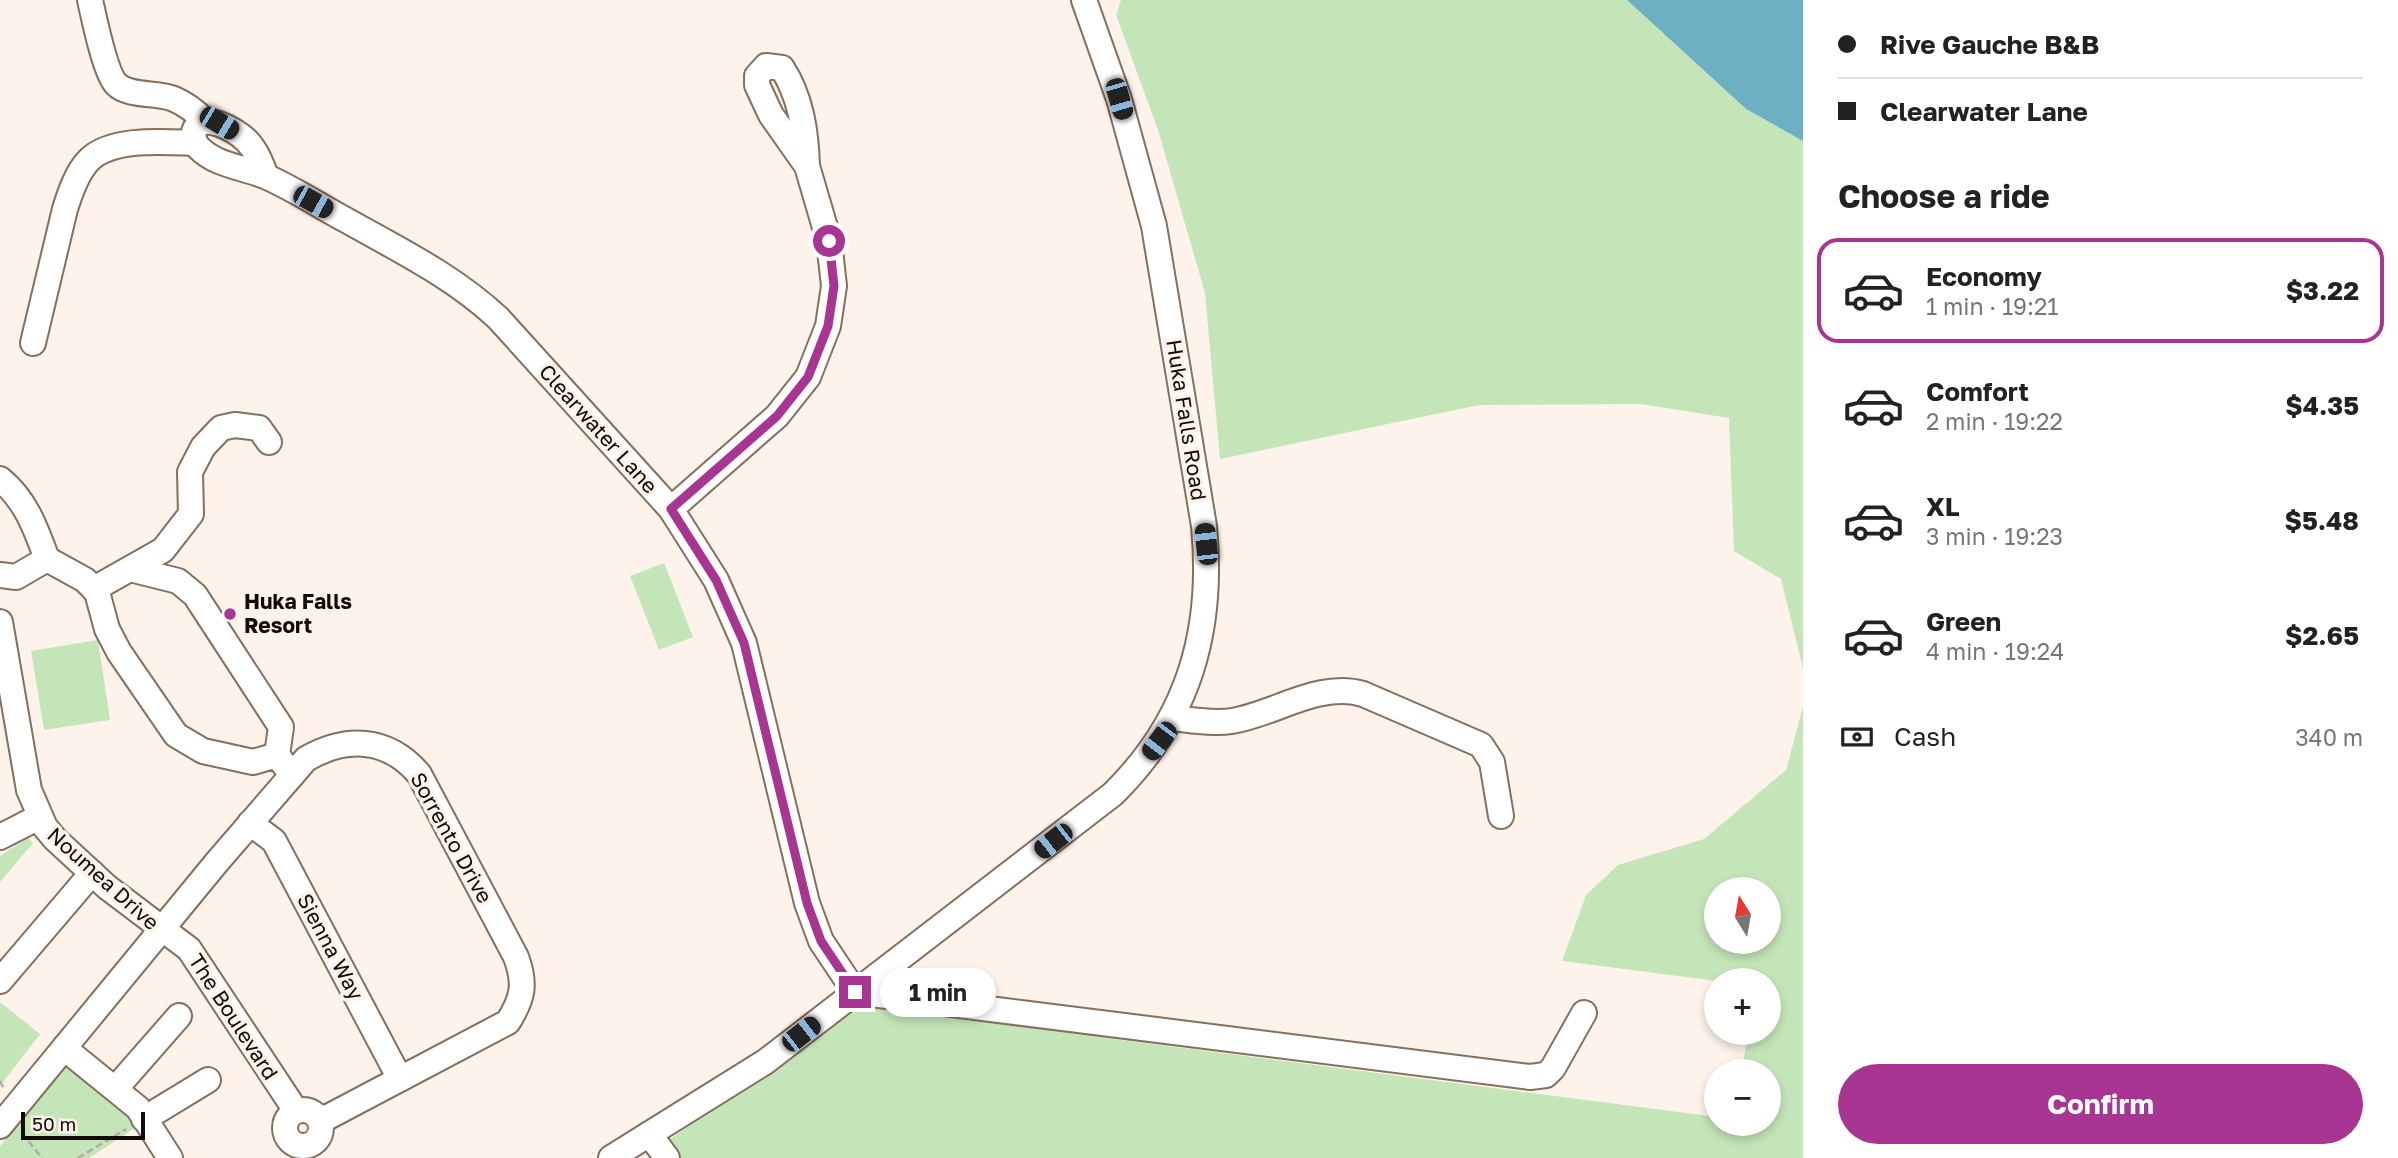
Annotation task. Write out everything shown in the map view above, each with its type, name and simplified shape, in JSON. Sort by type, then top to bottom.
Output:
[{"type":"street","points":[[33,343],[65,209],[86,162],[97,153],[113,146],[200,132],[194,110],[173,99],[122,89],[114,82],[90,0]]},
{"type":"street","name":"Huka Falls Road","points":[[611,1158],[765,1062],[1113,794],[1136,771],[1159,741],[1188,682],[1204,620],[1207,562],[1204,526],[1154,226],[1119,99],[1084,0]]},
{"type":"street","name":"Clearwater Lane","points":[[200,132],[219,123],[245,139],[258,155],[267,176],[429,266],[473,295],[498,318],[671,509],[716,580],[744,643],[807,903],[821,941],[855,992]]},
{"type":"street","points":[[671,509],[777,416],[808,377],[819,354],[828,326],[834,286],[829,241],[807,166]]},
{"type":"street","points":[[94,589],[163,550],[191,514],[190,472],[202,447],[221,428],[234,425],[259,428],[269,442]]},
{"type":"street","points":[[0,479],[21,499],[47,559],[85,580],[97,592],[107,629],[119,652],[176,736],[203,751],[253,762],[285,765],[282,727],[195,595],[178,580],[130,569]]},
{"type":"street","points":[[0,575],[16,577],[47,559]]},
{"type":"street","name":"Noumea Drive","points":[[0,622],[9,736],[39,817],[55,839],[92,873],[164,928],[3,1122]]},
{"type":"street","points":[[1172,718],[1234,721],[1333,691],[1363,694],[1481,745],[1492,762],[1501,816]]},
{"type":"street","name":"Sorrento Drive","points":[[164,928],[250,823],[285,765],[306,760],[320,751],[352,743],[368,743],[408,762],[426,787],[519,965],[523,991],[517,1009],[508,1022],[328,1117],[307,1114]]},
{"type":"street","points":[[0,837],[39,817]]},
{"type":"street","name":"Sienna Way","points":[[250,823],[274,841],[400,1079]]},
{"type":"street","points":[[0,981],[92,873]]},
{"type":"street","name":"The Boulevard","points":[[164,928],[189,949],[307,1114]]},
{"type":"street","points":[[855,992],[1530,1077],[1546,1075],[1553,1068],[1584,1013]]},
{"type":"street","points":[[116,1088],[179,1016]]},
{"type":"street","points":[[64,1048],[138,1108],[170,1158]]},
{"type":"street","points":[[145,1118],[208,1080]]},
{"type":"street","points":[[307,1114],[291,1114],[285,1125],[287,1137],[296,1145],[313,1152]]},
{"type":"street","points":[[649,1134],[667,1158]]},
{"type":"path","points":[[78,1158],[145,1118]]},
{"type":"path","points":[[3,1122],[28,1138],[42,1158]]},
{"type":"green space","points":[[1121,0],[1627,0],[1746,109],[1803,141],[1803,668],[1781,579],[1734,551],[1729,418],[1641,404],[1479,405],[1220,459],[1205,293],[1158,130],[1116,15]]},
{"type":"green space","points":[[664,563],[693,637],[659,650],[630,576]]},
{"type":"green space","points":[[98,640],[110,720],[44,730],[31,651]]},
{"type":"green space","points":[[1803,707],[1803,1158],[679,1158],[666,1142],[858,1006],[1704,1115],[1704,1136],[1781,1136],[1781,1059],[1744,1059],[1746,1045],[1781,1045],[1781,968],[1704,968],[1704,979],[1562,961],[1586,895],[1618,865],[1704,839],[1786,770]]},
{"type":"green space","points":[[28,838],[33,843],[0,882],[0,856]]},
{"type":"green space","points":[[0,1002],[40,1034],[0,1086]]},
{"type":"green space","points":[[66,1064],[123,1109],[135,1128],[89,1158],[0,1158],[0,1146]]},
{"type":"water","points":[[1627,0],[1803,0],[1803,141],[1746,109]]},
{"type":"place","name":"Huka Falls Resort","points":[[230,614]]},
{"type":"route","points":[[829,241],[834,286],[828,326],[808,377],[777,416],[671,509],[716,580],[744,643],[807,903],[821,941],[855,992]]}]
